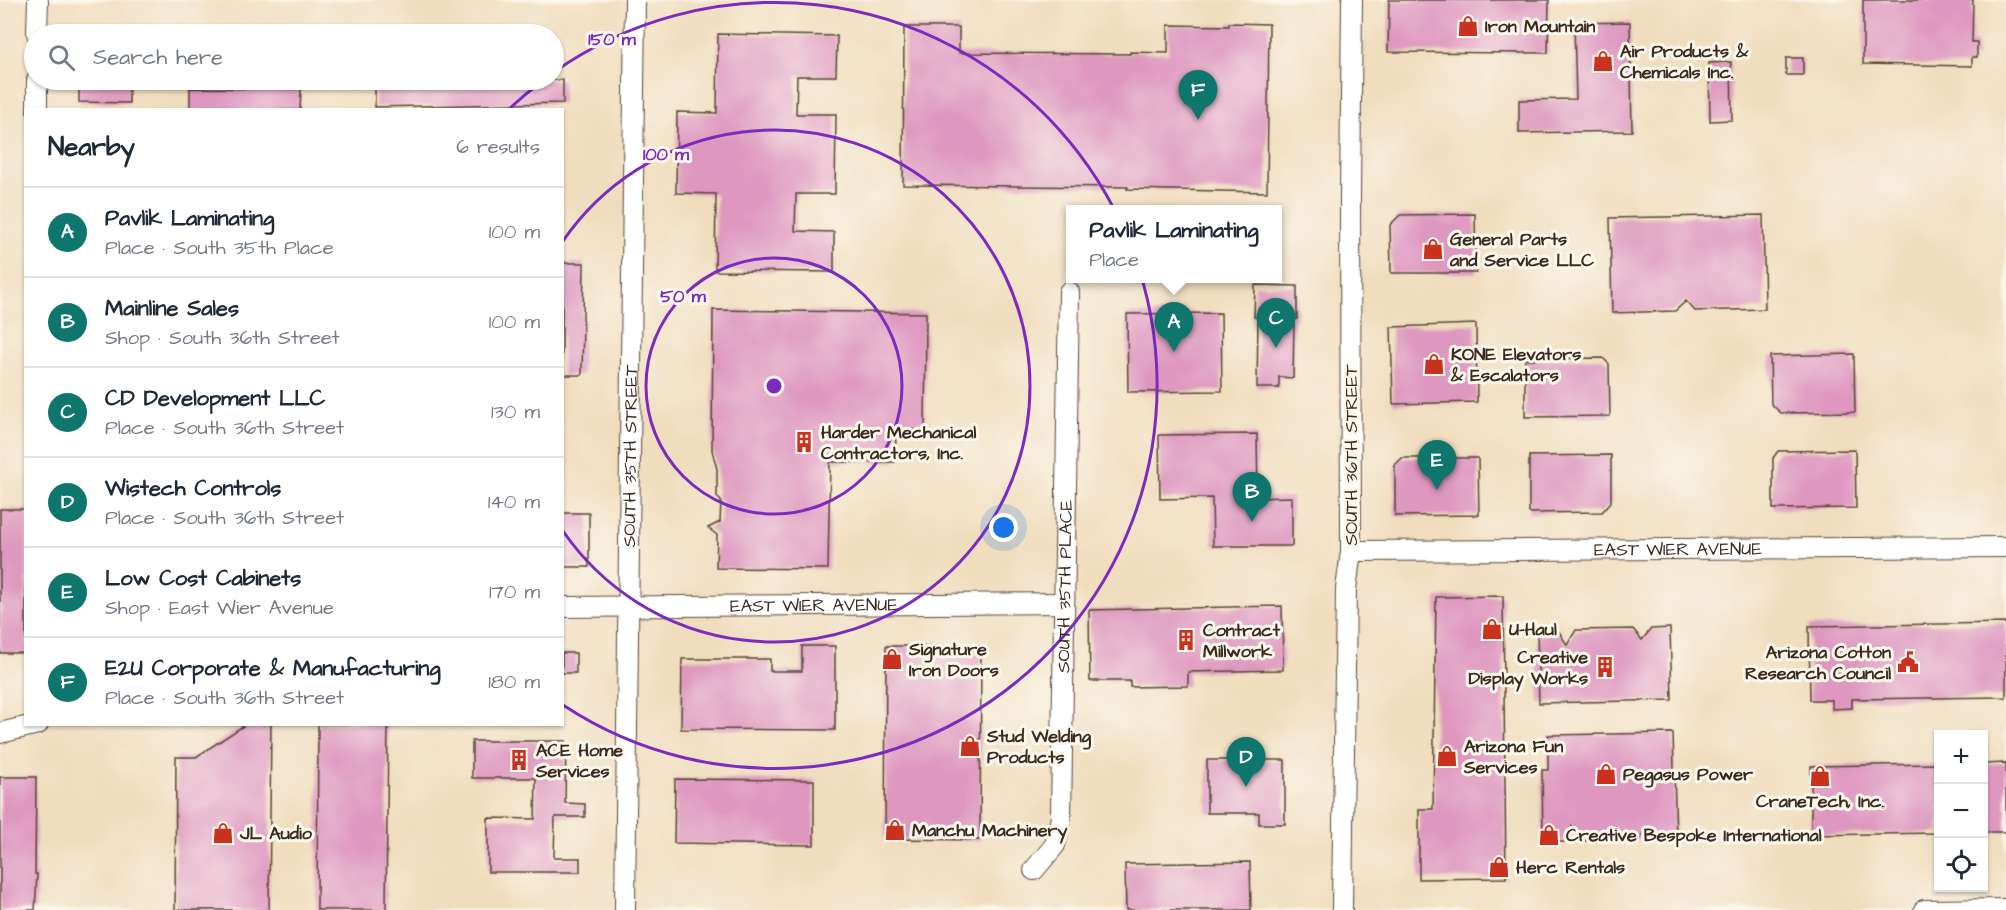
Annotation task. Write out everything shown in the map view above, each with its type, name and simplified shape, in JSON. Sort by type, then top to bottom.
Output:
[{"type":"street","points":[[37,24],[38,0]]},
{"type":"street","name":"SOUTH 35TH STREET","points":[[624,910],[635,0]]},
{"type":"street","name":"SOUTH 36TH STREET","points":[[1342,910],[1346,589],[1352,551],[1350,189],[1352,0]]},
{"type":"street","points":[[37,90],[37,108]]},
{"type":"street","name":"SOUTH 35TH PLACE","points":[[1034,870],[1055,845],[1061,817],[1069,292]]},
{"type":"street","name":"EAST WIER AVENUE","points":[[1352,551],[2006,547]]},
{"type":"street","name":"EAST WIER AVENUE","points":[[564,607],[1064,603]]},
{"type":"street","points":[[0,733],[30,726]]},
{"type":"street","points":[[1924,910],[2006,909]]},
{"type":"building","name":"Iron Mountain","points":[[1389,0],[1549,0],[1548,53],[1388,52]]},
{"type":"building","points":[[1863,0],[1973,0],[1972,42],[1977,42],[1977,57],[1972,57],[1972,66],[1863,64]]},
{"type":"building","name":"Air Products & Chemicals Inc.","points":[[1630,22],[1632,131],[1519,133],[1519,100],[1576,99],[1574,23]]},
{"type":"building","points":[[1229,23],[1269,24],[1267,192],[1127,189],[1128,187],[903,185],[904,27],[959,27],[959,53],[1130,54],[1130,52],[1168,53],[1168,25],[1229,26]]},
{"type":"building","points":[[718,34],[837,36],[836,76],[797,76],[796,114],[836,114],[835,194],[796,194],[795,231],[834,232],[834,272],[715,271],[716,194],[676,193],[677,112],[717,113]]},
{"type":"building","points":[[1786,58],[1803,58],[1803,75],[1786,75]]},
{"type":"building","points":[[1731,62],[1732,120],[1710,121],[1709,63]]},
{"type":"building","points":[[79,90],[129,90],[129,103],[79,102]]},
{"type":"building","points":[[190,90],[301,90],[300,108],[190,108]]},
{"type":"building","points":[[375,90],[563,90],[563,103],[375,107]]},
{"type":"building","name":"General Parts and Service LLC","points":[[1475,214],[1476,273],[1391,273],[1390,225],[1400,215]]},
{"type":"building","points":[[1763,215],[1765,309],[1695,311],[1686,301],[1675,311],[1612,313],[1610,218]]},
{"type":"building","points":[[564,263],[584,263],[582,375],[564,375]]},
{"type":"building","points":[[1255,285],[1297,286],[1293,378],[1279,377],[1279,388],[1257,388],[1258,317],[1254,317]]},
{"type":"building","name":"Harder Mechanical Contractors, Inc.","points":[[713,310],[926,313],[925,430],[896,429],[895,462],[830,462],[828,569],[716,568],[717,535],[708,528],[720,522],[721,501],[717,497],[717,469],[712,450]]},
{"type":"building","points":[[1221,313],[1222,391],[1128,392],[1127,314]]},
{"type":"building","name":"KONE Elevators & Escalators","points":[[1476,324],[1477,402],[1393,404],[1391,327]]},
{"type":"building","points":[[1854,354],[1855,412],[1781,413],[1771,404],[1770,356]]},
{"type":"building","points":[[1603,358],[1609,364],[1610,416],[1525,417],[1525,359]]},
{"type":"building","points":[[1257,434],[1258,498],[1292,497],[1292,546],[1213,546],[1212,498],[1160,499],[1159,435]]},
{"type":"building","points":[[1855,450],[1856,508],[1773,509],[1773,458],[1778,451]]},
{"type":"building","points":[[1611,455],[1611,502],[1602,512],[1529,513],[1529,456]]},
{"type":"building","points":[[1402,458],[1478,458],[1479,515],[1395,516],[1395,465]]},
{"type":"building","points":[[0,509],[24,509],[24,653],[0,653]]},
{"type":"building","points":[[564,513],[589,513],[589,567],[564,567]]},
{"type":"building","points":[[1503,596],[1506,878],[1419,879],[1419,809],[1433,809],[1436,597]]},
{"type":"building","name":"Contract Millwork","points":[[1282,606],[1283,670],[1188,672],[1188,686],[1130,687],[1130,681],[1090,681],[1089,610]]},
{"type":"building","name":"Arizona Cotton Research Council","points":[[2006,623],[2006,697],[1852,699],[1852,708],[1832,709],[1832,700],[1810,700],[1809,626]]},
{"type":"building","name":"Creative Display Works","points":[[1670,628],[1672,700],[1539,703],[1537,631],[1558,630],[1567,645],[1576,630],[1633,629],[1642,640],[1651,629]]},
{"type":"building","points":[[802,646],[835,646],[835,730],[681,729],[682,659],[770,659],[770,671],[802,671]]},
{"type":"building","points":[[886,646],[981,646],[980,840],[885,839]]},
{"type":"building","points":[[564,653],[576,653],[576,673],[564,673]]},
{"type":"building","name":"JL Audio","points":[[243,726],[271,726],[269,910],[175,910],[176,757],[196,757]]},
{"type":"building","points":[[318,726],[388,726],[386,910],[317,910]]},
{"type":"building","points":[[1673,733],[1676,839],[1657,840],[1648,828],[1639,840],[1582,841],[1572,826],[1564,842],[1543,842],[1542,770],[1548,770],[1548,735]]},
{"type":"building","points":[[472,741],[566,741],[565,803],[585,804],[585,817],[555,817],[554,858],[580,858],[580,872],[488,872],[488,818],[535,819],[536,778],[472,778]]},
{"type":"building","points":[[1207,760],[1285,760],[1285,824],[1259,824],[1259,813],[1207,813]]},
{"type":"building","points":[[2006,763],[2006,832],[1988,832],[1988,764]]},
{"type":"building","points":[[1934,764],[1934,833],[1811,835],[1811,766]]},
{"type":"building","points":[[0,777],[36,777],[35,910],[0,910]]},
{"type":"building","points":[[675,779],[814,780],[814,845],[674,843]]},
{"type":"building","points":[[1250,862],[1251,910],[1126,910],[1125,864]]},
{"type":"place","name":"Iron Mountain","points":[[1468,26]]},
{"type":"place","name":"Air Products & Chemicals Inc.","points":[[1603,61]]},
{"type":"place","name":"E2U Corporate & Manufacturing","points":[[1198,120]]},
{"type":"place","name":"General Parts and Service LLC","points":[[1433,249]]},
{"type":"place","name":"CD Development LLC","points":[[1276,348]]},
{"type":"place","name":"Pavlik Laminating","points":[[1174,352]]},
{"type":"place","name":"KONE Elevators & Escalators","points":[[1434,364]]},
{"type":"place","name":"Harder Mechanical Contractors, Inc.","points":[[804,442]]},
{"type":"place","name":"Low Cost Cabinets","points":[[1437,490]]},
{"type":"place","name":"Mainline Sales","points":[[1252,522]]},
{"type":"place","name":"U-Haul","points":[[1492,629]]},
{"type":"place","name":"Contract Millwork","points":[[1186,640]]},
{"type":"place","name":"Signature Iron Doors","points":[[892,659]]},
{"type":"place","name":"Arizona Cotton Research Council","points":[[1908,662]]},
{"type":"place","name":"Creative Display Works","points":[[1605,667]]},
{"type":"place","name":"Stud Welding Products","points":[[970,746]]},
{"type":"place","name":"Arizona Fun Services","points":[[1447,756]]},
{"type":"place","name":"ACE Home Services","points":[[519,760]]},
{"type":"place","name":"Pegasus Power","points":[[1606,774]]},
{"type":"place","name":"CraneTech, Inc.","points":[[1820,776]]},
{"type":"place","name":"Wistech Controls","points":[[1246,787]]},
{"type":"place","name":"Manchu Machinery","points":[[895,830]]},
{"type":"place","name":"JL Audio","points":[[223,833]]},
{"type":"place","name":"Creative Bespoke International","points":[[1549,835]]},
{"type":"place","name":"Herc Rentals","points":[[1499,867]]}]
